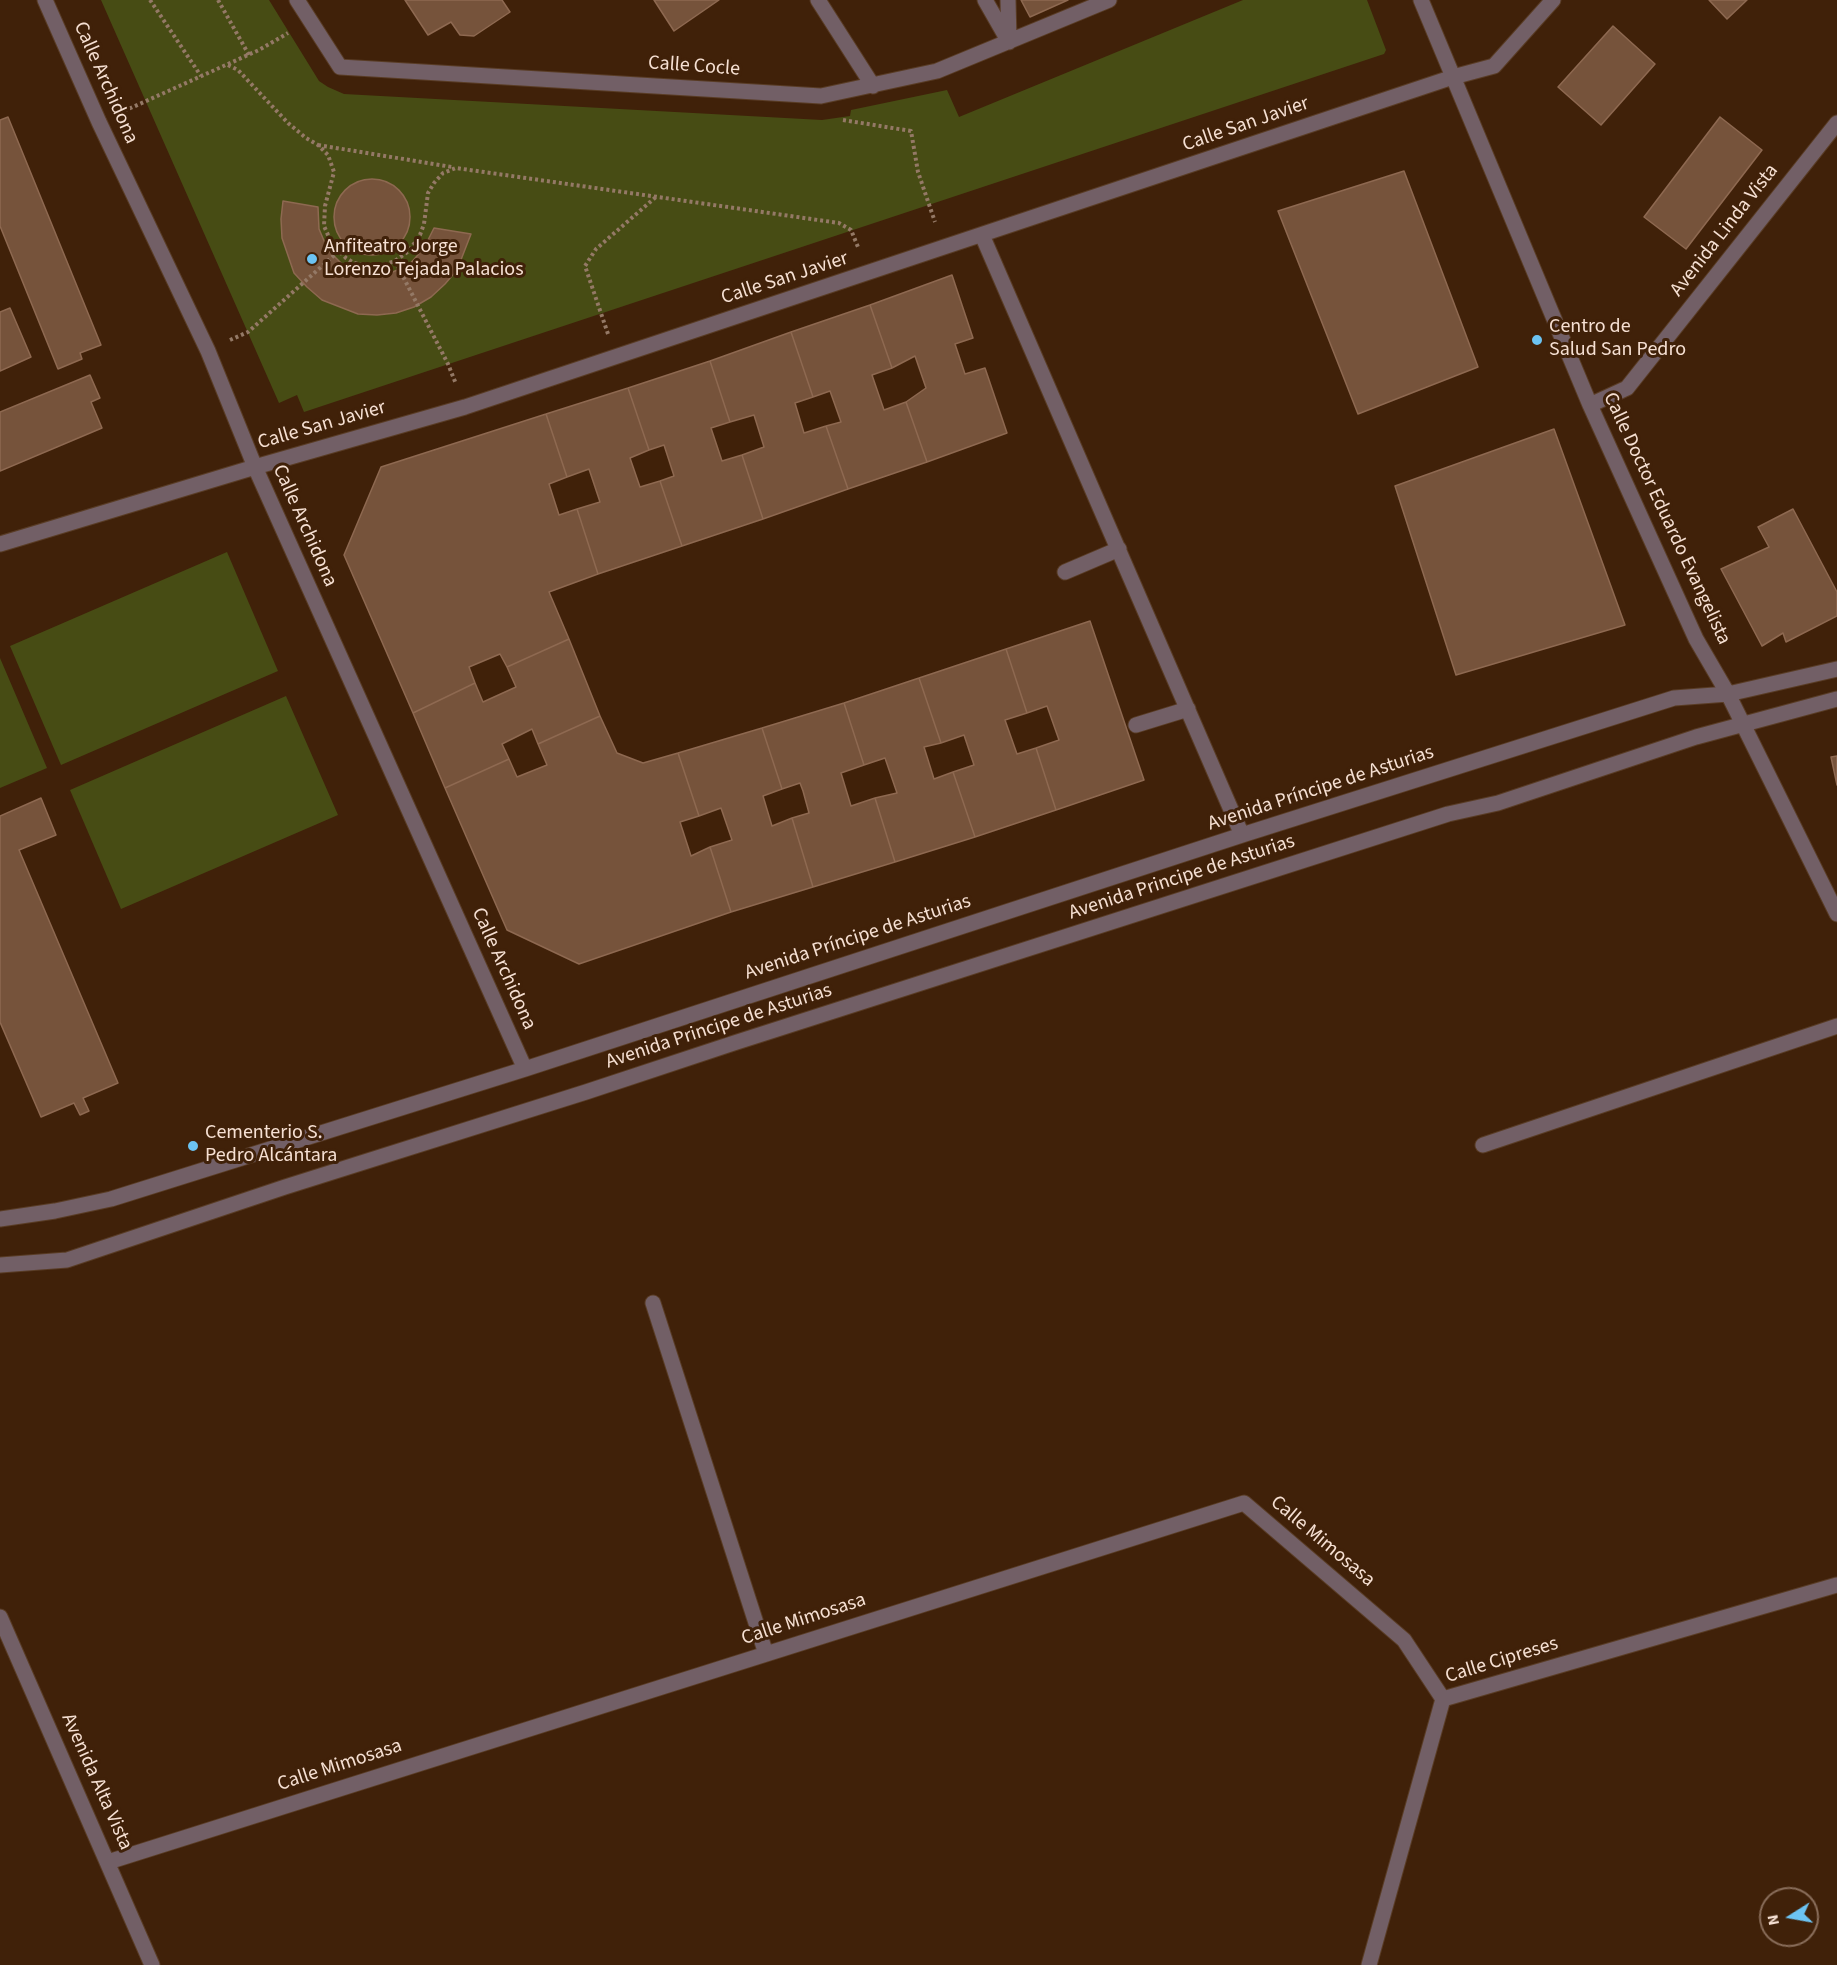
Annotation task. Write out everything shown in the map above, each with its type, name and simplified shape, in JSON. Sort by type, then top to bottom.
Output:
[{"type":"street","name":"Calle Archidona","points":[[45,0],[99,122],[208,351],[255,467],[525,1069]]},
{"type":"street","name":"Calle Cocle","points":[[297,0],[340,67],[821,96],[937,71],[1109,0]]},
{"type":"street","points":[[818,0],[873,86]]},
{"type":"street","points":[[985,0],[1009,42]]},
{"type":"street","points":[[1008,0],[1009,42]]},
{"type":"street","name":"Calle Doctor Eduardo Evangelista","points":[[1420,0],[1590,405],[1696,639],[1728,694],[1837,914]]},
{"type":"street","name":"Calle San Javier","points":[[0,544],[465,407],[1453,77],[1494,66],[1553,0]]},
{"type":"street","name":"Avenida Linda Vista","points":[[1590,405],[1627,388],[1837,123]]},
{"type":"street","points":[[982,235],[1242,835]]},
{"type":"street","points":[[1065,573],[1119,549]]},
{"type":"street","name":"Avenida Príncipe de Asturias","points":[[0,1219],[55,1211],[111,1199],[525,1069],[1242,835],[1674,698],[1728,694],[1837,669]]},
{"type":"street","points":[[1743,724],[1837,699]]},
{"type":"street","points":[[1136,724],[1188,710]]},
{"type":"street","name":"Avenida Principe de Asturias","points":[[0,1265],[66,1260],[285,1187],[497,1121],[1448,814],[1498,803],[1743,724]]},
{"type":"street","points":[[1483,1145],[1837,1026]]},
{"type":"street","points":[[653,1303],[765,1654]]},
{"type":"street","name":"Calle Mimosasa","points":[[108,1862],[1244,1503],[1404,1640],[1443,1699]]},
{"type":"street","name":"Calle Cipreses","points":[[1369,1965],[1443,1699],[1837,1586]]},
{"type":"street","name":"Avenida Alta Vista","points":[[0,1617],[152,1965]]},
{"type":"path","points":[[150,0],[201,76]]},
{"type":"path","points":[[218,0],[249,54]]},
{"type":"path","points":[[99,122],[228,65],[289,32]]},
{"type":"path","points":[[228,65],[247,78],[296,130],[318,145],[330,159],[334,172],[323,218],[327,236],[339,251],[354,263],[383,265],[395,261],[409,251],[420,235],[424,224],[428,193],[443,173],[456,168]]},
{"type":"path","points":[[849,121],[911,131],[918,172],[928,205]]},
{"type":"path","points":[[318,145],[456,168],[839,223],[851,230],[868,274]]},
{"type":"path","points":[[616,357],[585,266],[596,249],[657,196]]},
{"type":"path","points":[[208,351],[248,332],[339,251]]},
{"type":"path","points":[[395,261],[448,364],[465,407]]},
{"type":"green space","points":[[101,0],[269,0],[319,81],[344,94],[822,120],[850,116],[851,110],[947,90],[959,117],[1243,0],[1367,0],[1386,50],[1384,54],[304,412],[297,395],[279,403]]},
{"type":"green space","points":[[227,552],[278,671],[61,765],[10,646]]},
{"type":"green space","points":[[0,658],[47,768],[0,788]]},
{"type":"green space","points":[[286,696],[338,815],[121,909],[70,790]]},
{"type":"building","points":[[405,0],[502,0],[510,12],[474,36],[460,35],[451,22],[428,35]]},
{"type":"building","points":[[654,0],[719,0],[674,31]]},
{"type":"building","points":[[1021,0],[1068,0],[1030,17]]},
{"type":"building","points":[[1709,0],[1747,0],[1727,19]]},
{"type":"building","points":[[1613,26],[1655,64],[1601,125],[1558,87]]},
{"type":"building","points":[[8,117],[101,345],[80,353],[82,359],[58,369],[0,226],[0,120]]},
{"type":"building","points":[[1720,117],[1762,150],[1686,249],[1644,217]]},
{"type":"building","points":[[1404,171],[1478,367],[1358,414],[1278,211]]},
{"type":"building","name":"Anfiteatro Jorge Lorenzo Tejada Palacios","points":[[365,179],[379,179],[393,185],[404,196],[410,210],[407,232],[399,244],[379,255],[365,255],[351,249],[340,238],[334,224],[334,210],[340,196],[351,185]]},
{"type":"building","name":"Anfiteatro Jorge Lorenzo Tejada Palacios","points":[[283,201],[318,207],[319,229],[328,250],[344,266],[365,274],[388,274],[409,265],[424,248],[434,228],[471,234],[457,270],[431,297],[414,307],[396,313],[358,314],[322,300],[294,273],[282,238]]},
{"type":"building","points":[[952,275],[973,338],[955,344],[965,374],[985,368],[1007,433],[927,462],[906,402],[926,388],[915,356],[892,368],[870,305]]},
{"type":"building","points":[[870,305],[892,368],[872,375],[884,410],[906,402],[927,462],[848,489],[826,426],[841,422],[830,391],[813,397],[791,332]]},
{"type":"building","points":[[10,308],[31,357],[0,371],[0,312]]},
{"type":"building","points":[[791,332],[813,397],[795,403],[804,433],[826,426],[848,489],[763,519],[742,455],[764,447],[754,415],[730,422],[710,361]]},
{"type":"building","points":[[710,361],[730,422],[711,428],[722,461],[742,455],[763,519],[682,546],[660,481],[674,476],[664,445],[649,450],[628,388]]},
{"type":"building","points":[[90,375],[100,398],[91,402],[102,428],[0,471],[0,412]]},
{"type":"building","points":[[628,388],[649,450],[630,458],[640,487],[660,481],[682,546],[598,574],[577,509],[600,502],[589,469],[567,477],[546,414]]},
{"type":"building","points":[[546,414],[567,477],[549,484],[559,515],[577,509],[598,574],[549,592],[569,639],[507,667],[500,654],[469,667],[475,683],[413,713],[344,555],[381,467]]},
{"type":"building","points":[[1554,429],[1625,625],[1456,675],[1395,486]]},
{"type":"building","points":[[1793,509],[1837,592],[1837,616],[1786,642],[1783,633],[1762,646],[1721,569],[1769,547],[1758,527]]},
{"type":"building","points":[[1090,621],[1144,780],[1056,810],[1036,748],[1059,740],[1047,706],[1027,713],[1006,649]]},
{"type":"building","points":[[569,639],[600,716],[538,744],[532,729],[502,744],[509,759],[445,788],[413,713],[475,683],[483,702],[516,687],[507,667]]},
{"type":"building","points":[[1006,649],[1027,713],[1005,720],[1017,754],[1036,748],[1056,810],[975,837],[953,772],[974,765],[964,735],[941,743],[919,678]]},
{"type":"building","points":[[919,678],[941,743],[924,747],[934,779],[953,772],[975,837],[895,862],[875,798],[897,793],[885,758],[864,765],[844,703]]},
{"type":"building","points":[[844,703],[864,765],[841,773],[851,806],[875,798],[895,862],[813,887],[792,818],[809,813],[803,791],[800,783],[782,789],[762,728]]},
{"type":"building","points":[[600,716],[617,753],[643,763],[678,753],[699,816],[680,822],[691,856],[710,847],[731,912],[579,964],[507,930],[445,788],[509,759],[517,777],[547,765],[538,744]]},
{"type":"building","points":[[762,728],[782,789],[763,796],[772,826],[792,818],[813,887],[731,912],[710,847],[732,840],[721,808],[699,816],[678,753]]},
{"type":"building","points":[[1837,756],[1837,785],[1831,757]]},
{"type":"building","points":[[41,798],[56,835],[19,850],[118,1083],[83,1098],[89,1111],[80,1115],[74,1103],[41,1117],[0,1022],[0,816]]},
{"type":"place","name":"Anfiteatro Jorge Lorenzo Tejada Palacios","points":[[312,259]]},
{"type":"place","name":"Centro de Salud San Pedro","points":[[1537,340]]},
{"type":"place","name":"Cementerio S. Pedro Alcántara","points":[[193,1146]]}]
